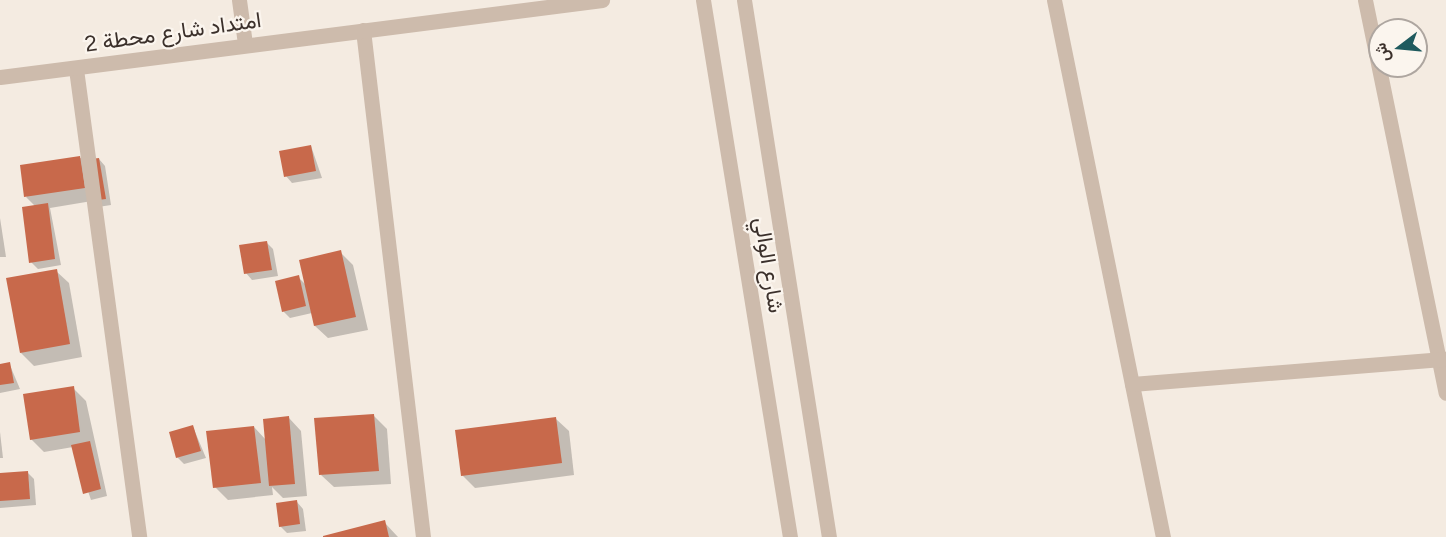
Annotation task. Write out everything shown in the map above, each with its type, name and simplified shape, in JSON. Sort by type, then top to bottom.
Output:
[{"type":"street","points":[[239,0],[245,44]]},
{"type":"street","name":"امتداد شارع محطة 2","points":[[0,78],[363,30],[506,5],[602,0]]},
{"type":"street","name":"شارع الوالي","points":[[703,0],[790,537]]},
{"type":"street","name":"شارع الوالي","points":[[744,0],[829,537]]},
{"type":"street","points":[[1054,0],[1163,537]]},
{"type":"street","points":[[1365,0],[1442,359],[1446,393]]},
{"type":"street","points":[[363,30],[423,537]]},
{"type":"street","points":[[76,69],[139,537]]},
{"type":"street","points":[[1132,384],[1442,359]]},
{"type":"building","points":[[311,145],[316,171],[284,177],[279,151]]},
{"type":"building","points":[[80,156],[85,188],[24,197],[20,165]]},
{"type":"building","points":[[99,158],[106,199],[90,201],[83,160]]},
{"type":"building","points":[[48,203],[55,259],[29,263],[22,207]]},
{"type":"building","points":[[267,241],[272,270],[244,274],[239,245]]},
{"type":"building","points":[[341,250],[356,317],[314,326],[299,260]]},
{"type":"building","points":[[57,269],[70,344],[20,353],[6,278]]},
{"type":"building","points":[[299,275],[306,306],[282,312],[275,281]]},
{"type":"building","points":[[10,362],[14,383],[0,385],[0,364]]},
{"type":"building","points":[[74,386],[80,432],[30,440],[23,394]]},
{"type":"building","points":[[374,414],[379,471],[319,475],[314,418]]},
{"type":"building","points":[[289,416],[295,484],[269,486],[263,419]]},
{"type":"building","points":[[556,417],[562,463],[461,476],[455,430]]},
{"type":"building","points":[[193,425],[201,451],[176,458],[169,432]]},
{"type":"building","points":[[254,426],[261,483],[213,488],[206,431]]},
{"type":"building","points":[[90,441],[101,489],[83,494],[71,445]]},
{"type":"building","points":[[28,471],[30,499],[0,501],[0,473]]},
{"type":"building","points":[[297,500],[300,524],[279,527],[276,503]]},
{"type":"building","points":[[385,520],[389,537],[323,537],[323,536]]}]
